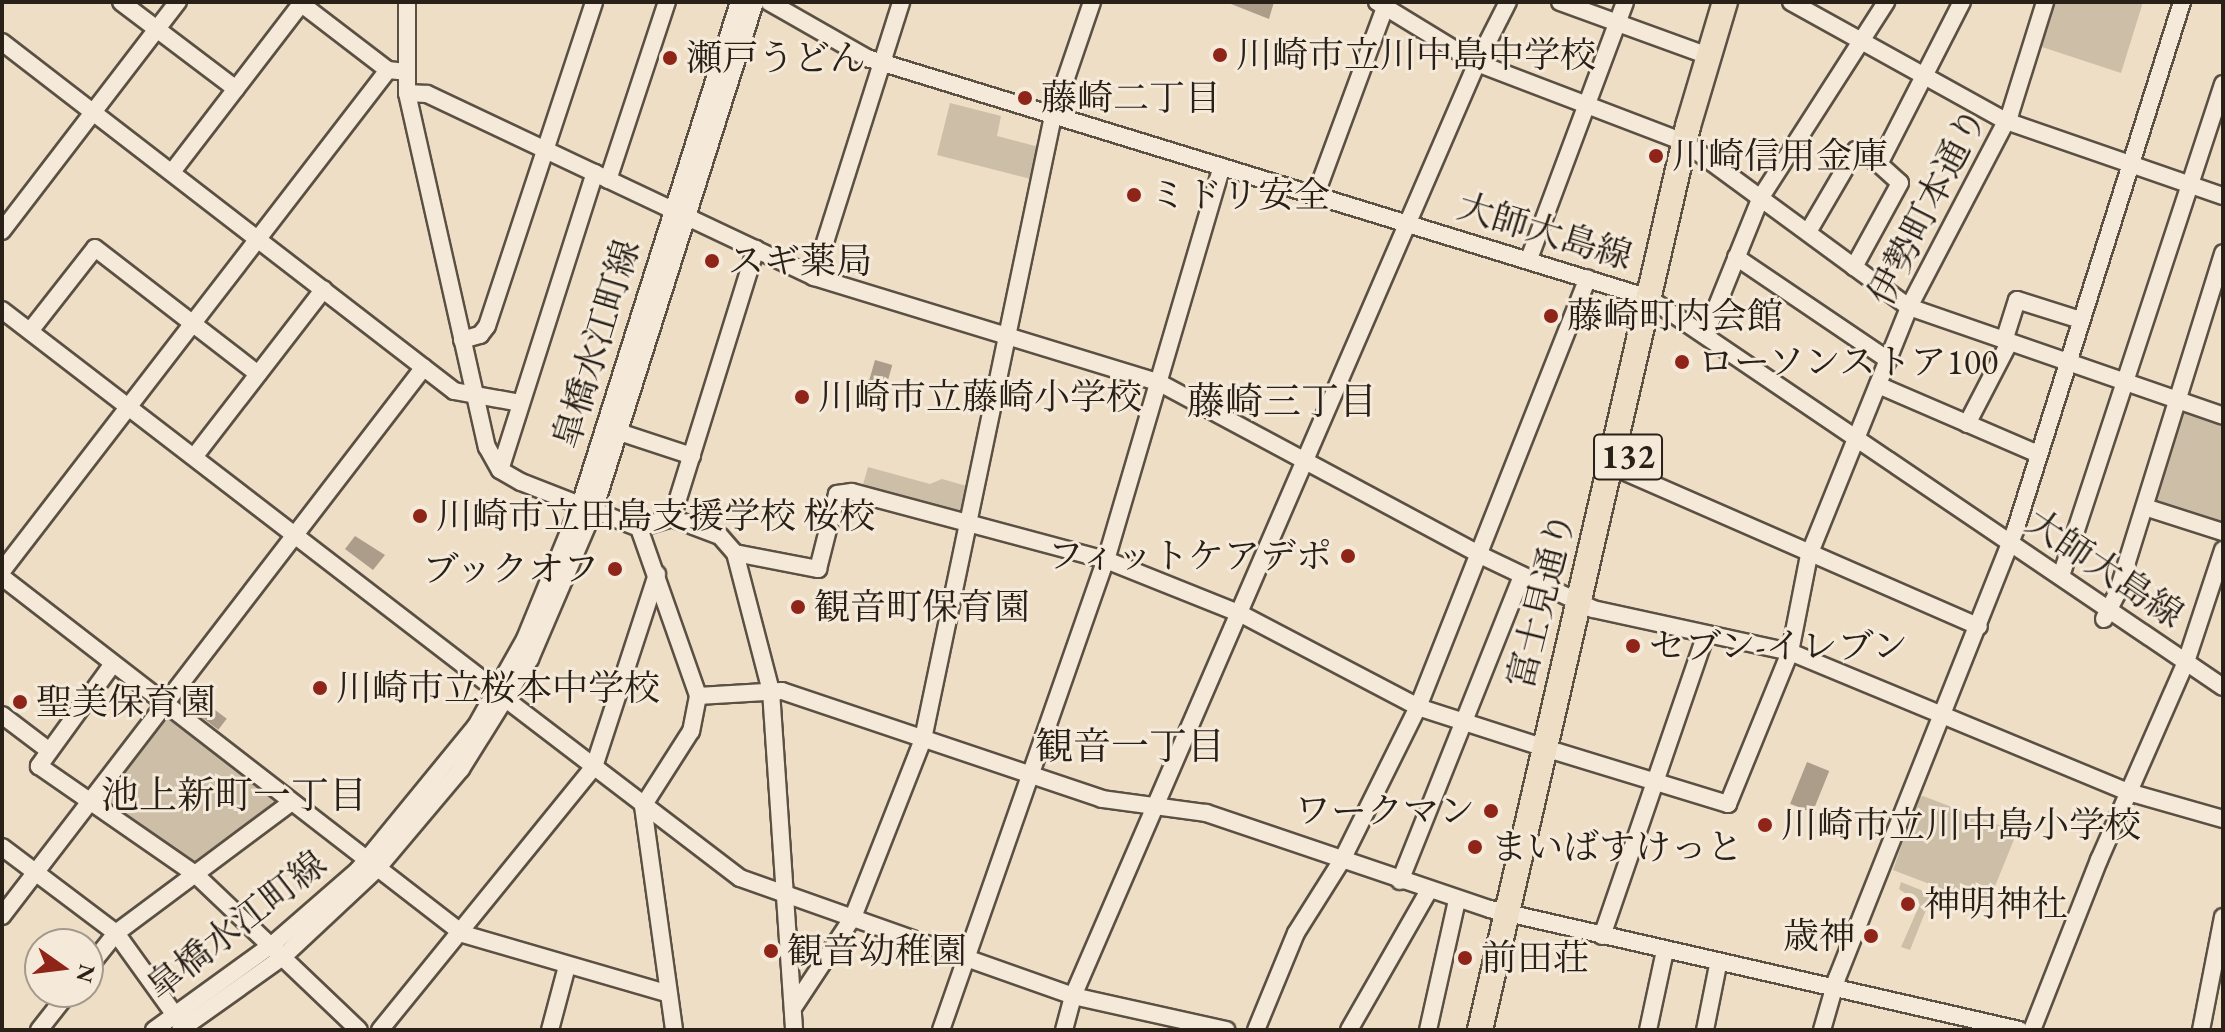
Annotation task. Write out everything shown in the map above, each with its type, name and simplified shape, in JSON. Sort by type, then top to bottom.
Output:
[{"type":"highway","name":"富士見通り","points":[[1480,1030],[1586,606],[1708,56],[1725,2]]},
{"type":"highway","name":"富士見通り","points":[[1690,146],[1741,2]]},
{"type":"highway","name":"富士見通り","points":[[1586,606],[1625,472],[1654,301]]},
{"type":"highway","name":"富士見通り","points":[[1496,1030],[1511,914]]},
{"type":"street","points":[[121,2],[236,89]]},
{"type":"street","points":[[2,231],[178,2]]},
{"type":"street","points":[[407,2],[407,93],[480,429],[500,470],[639,528],[672,518],[720,536],[735,553],[771,691],[788,894],[794,1030]]},
{"type":"street","points":[[462,340],[480,335],[487,326],[594,2]]},
{"type":"street","points":[[500,470],[602,176],[667,2]]},
{"type":"street","name":"皐橋水江町線","points":[[154,1030],[177,1022],[278,950],[372,866],[501,695],[587,508],[616,431],[739,2]]},
{"type":"street","name":"皐橋水江町線","points":[[587,508],[678,212],[755,2]]},
{"type":"street","name":"大師大島線","points":[[769,2],[883,63],[1529,259],[1654,301],[1857,436],[2008,547],[2061,576],[2223,687]]},
{"type":"street","points":[[814,277],[901,2]]},
{"type":"street","points":[[795,1005],[853,917],[923,739],[1053,116],[1092,2]]},
{"type":"street","points":[[1064,1030],[1073,996],[1477,63],[1508,2]]},
{"type":"street","points":[[1560,2],[1708,56]]},
{"type":"street","points":[[1529,259],[1625,2]]},
{"type":"street","points":[[1791,2],[1812,7],[1861,41],[2006,121],[2223,196]]},
{"type":"street","points":[[1706,333],[1761,197],[1886,2]]},
{"type":"street","points":[[1879,164],[1962,2]]},
{"type":"street","name":"伊勢町本通り","points":[[1651,781],[1728,804],[1790,652],[1809,555],[1909,307],[2006,121],[2045,2]]},
{"type":"street","points":[[1822,1030],[1833,989],[1979,627],[2008,547],[2182,2]]},
{"type":"street","points":[[172,172],[300,3],[388,70],[406,72]]},
{"type":"street","points":[[1316,194],[1383,3],[1477,63],[1690,146],[1909,307],[2223,416]]},
{"type":"street","points":[[2,42],[454,391],[521,403]]},
{"type":"street","points":[[2,571],[388,70]]},
{"type":"street","points":[[2061,576],[2127,384],[2223,84]]},
{"type":"street","points":[[407,93],[427,94],[814,277],[1158,382],[1480,555],[1586,606],[1790,652],[2128,792],[2223,819]]},
{"type":"street","points":[[1808,232],[1856,150],[1879,164],[1900,183],[1854,267]]},
{"type":"street","points":[[941,1030],[969,958],[1106,560],[1222,167]]},
{"type":"street","points":[[30,331],[95,248],[258,374]]},
{"type":"street","points":[[672,518],[756,249]]},
{"type":"street","points":[[2110,608],[2145,507],[2223,253]]},
{"type":"street","points":[[1736,257],[1888,360]]},
{"type":"street","points":[[1256,1030],[1296,933],[1342,860],[1418,707],[1588,278]]},
{"type":"street","points":[[194,457],[324,289]]},
{"type":"street","points":[[1967,424],[2007,342],[2017,300],[2081,320]]},
{"type":"street","points":[[2,310],[740,878],[1073,996],[1226,1030]]},
{"type":"street","points":[[2,916],[424,367]]},
{"type":"street","points":[[1878,385],[2038,454]]},
{"type":"street","points":[[616,431],[692,456]]},
{"type":"street","points":[[1625,472],[1979,627]]},
{"type":"street","points":[[735,553],[818,569],[841,492],[968,522],[1106,560],[1241,614],[1418,707],[1651,781]]},
{"type":"street","points":[[2145,507],[2223,532]]},
{"type":"street","points":[[639,528],[698,696],[691,731],[643,806],[666,993],[674,1030]]},
{"type":"street","points":[[2032,1030],[2128,792],[2186,662],[2223,550]]},
{"type":"street","points":[[380,1030],[463,934],[594,767],[657,574]]},
{"type":"street","points":[[1400,881],[1522,576]]},
{"type":"street","points":[[2,577],[463,934],[666,993]]},
{"type":"street","points":[[1602,936],[1651,781],[1706,634]]},
{"type":"street","points":[[112,665],[47,749],[39,766],[195,874],[359,1030]]},
{"type":"street","points":[[698,696],[771,691],[1102,799],[1206,813],[1457,900],[1718,965],[2019,1030]]},
{"type":"street","points":[[2,715],[47,749]]},
{"type":"street","points":[[104,948],[116,933],[292,802]]},
{"type":"street","points":[[2,847],[116,933],[177,1022]]},
{"type":"street","points":[[1349,1030],[1428,892]]},
{"type":"street","points":[[1428,1030],[1457,900]]},
{"type":"street","points":[[2201,1030],[2223,917]]},
{"type":"street","points":[[1648,1030],[1665,951]]},
{"type":"street","points":[[1705,1030],[1718,965]]},
{"type":"street","points":[[550,1030],[567,966]]},
{"type":"street","points":[[39,1030],[56,1008]]},
{"type":"shaded area","points":[[1226,2],[1274,2],[1269,19]]},
{"type":"shaded area","points":[[2052,2],[2143,2],[2121,73],[2039,46]]},
{"type":"shaded area","points":[[950,103],[1001,116],[997,136],[1039,147],[1031,179],[937,155]]},
{"type":"shaded area","points":[[875,360],[892,365],[880,408],[863,403]]},
{"type":"shaded area","points":[[2185,411],[2223,424],[2223,527],[2152,500],[2180,413]]},
{"type":"shaded area","points":[[868,467],[930,484],[942,479],[970,487],[964,511],[862,488]]},
{"type":"shaded area","points":[[355,536],[385,555],[373,570],[345,549]]},
{"type":"shaded area","points":[[190,691],[227,719],[218,730],[182,702]]},
{"type":"shaded area","points":[[164,716],[276,799],[276,804],[194,866],[100,797]]},
{"type":"shaded area","points":[[1807,762],[1829,771],[1812,813],[1790,804]]},
{"type":"shaded area","points":[[1923,796],[2012,830],[2015,837],[1987,906],[1893,870],[1918,798]]},
{"type":"shaded area","points":[[1901,882],[1926,892],[1930,900],[1910,950],[1901,947],[1920,904],[1899,889]]},
{"type":"place","name":"川崎市立川中島中学校","points":[[1220,55]]},
{"type":"place","name":"瀬戸うどん","points":[[670,58]]},
{"type":"place","name":"藤崎二丁目","points":[[1025,98]]},
{"type":"place","name":"川崎信用金庫","points":[[1656,156]]},
{"type":"place","name":"ミドリ安全","points":[[1134,195]]},
{"type":"place","name":"スギ薬局","points":[[712,261]]},
{"type":"place","name":"藤崎町内会館","points":[[1551,316]]},
{"type":"place","name":"ローソンストア100","points":[[1682,362]]},
{"type":"place","name":"川崎市立藤崎小学校","points":[[802,397]]},
{"type":"place","name":"川崎市立田島支援学校 桜校","points":[[420,516]]},
{"type":"place","name":"フィットケアデポ","points":[[1348,556]]},
{"type":"place","name":"ブックオフ","points":[[615,569]]},
{"type":"place","name":"観音町保育園","points":[[798,607]]},
{"type":"place","name":"セブン-イレブン","points":[[1633,646]]},
{"type":"place","name":"川崎市立桜本中学校","points":[[320,688]]},
{"type":"place","name":"聖美保育園","points":[[20,702]]},
{"type":"place","name":"ワークマン","points":[[1491,811]]},
{"type":"place","name":"川崎市立川中島小学校","points":[[1765,825]]},
{"type":"place","name":"まいばすけっと","points":[[1475,847]]},
{"type":"place","name":"神明神社","points":[[1908,904]]},
{"type":"place","name":"歳神","points":[[1871,936]]},
{"type":"place","name":"観音幼稚園","points":[[771,951]]},
{"type":"place","name":"前田荘","points":[[1465,958]]},
{"type":"district","name":"藤崎三丁目","points":[[1282,401]]},
{"type":"district","name":"観音一丁目","points":[[1130,746]]},
{"type":"district","name":"池上新町一丁目","points":[[234,795]]}]
